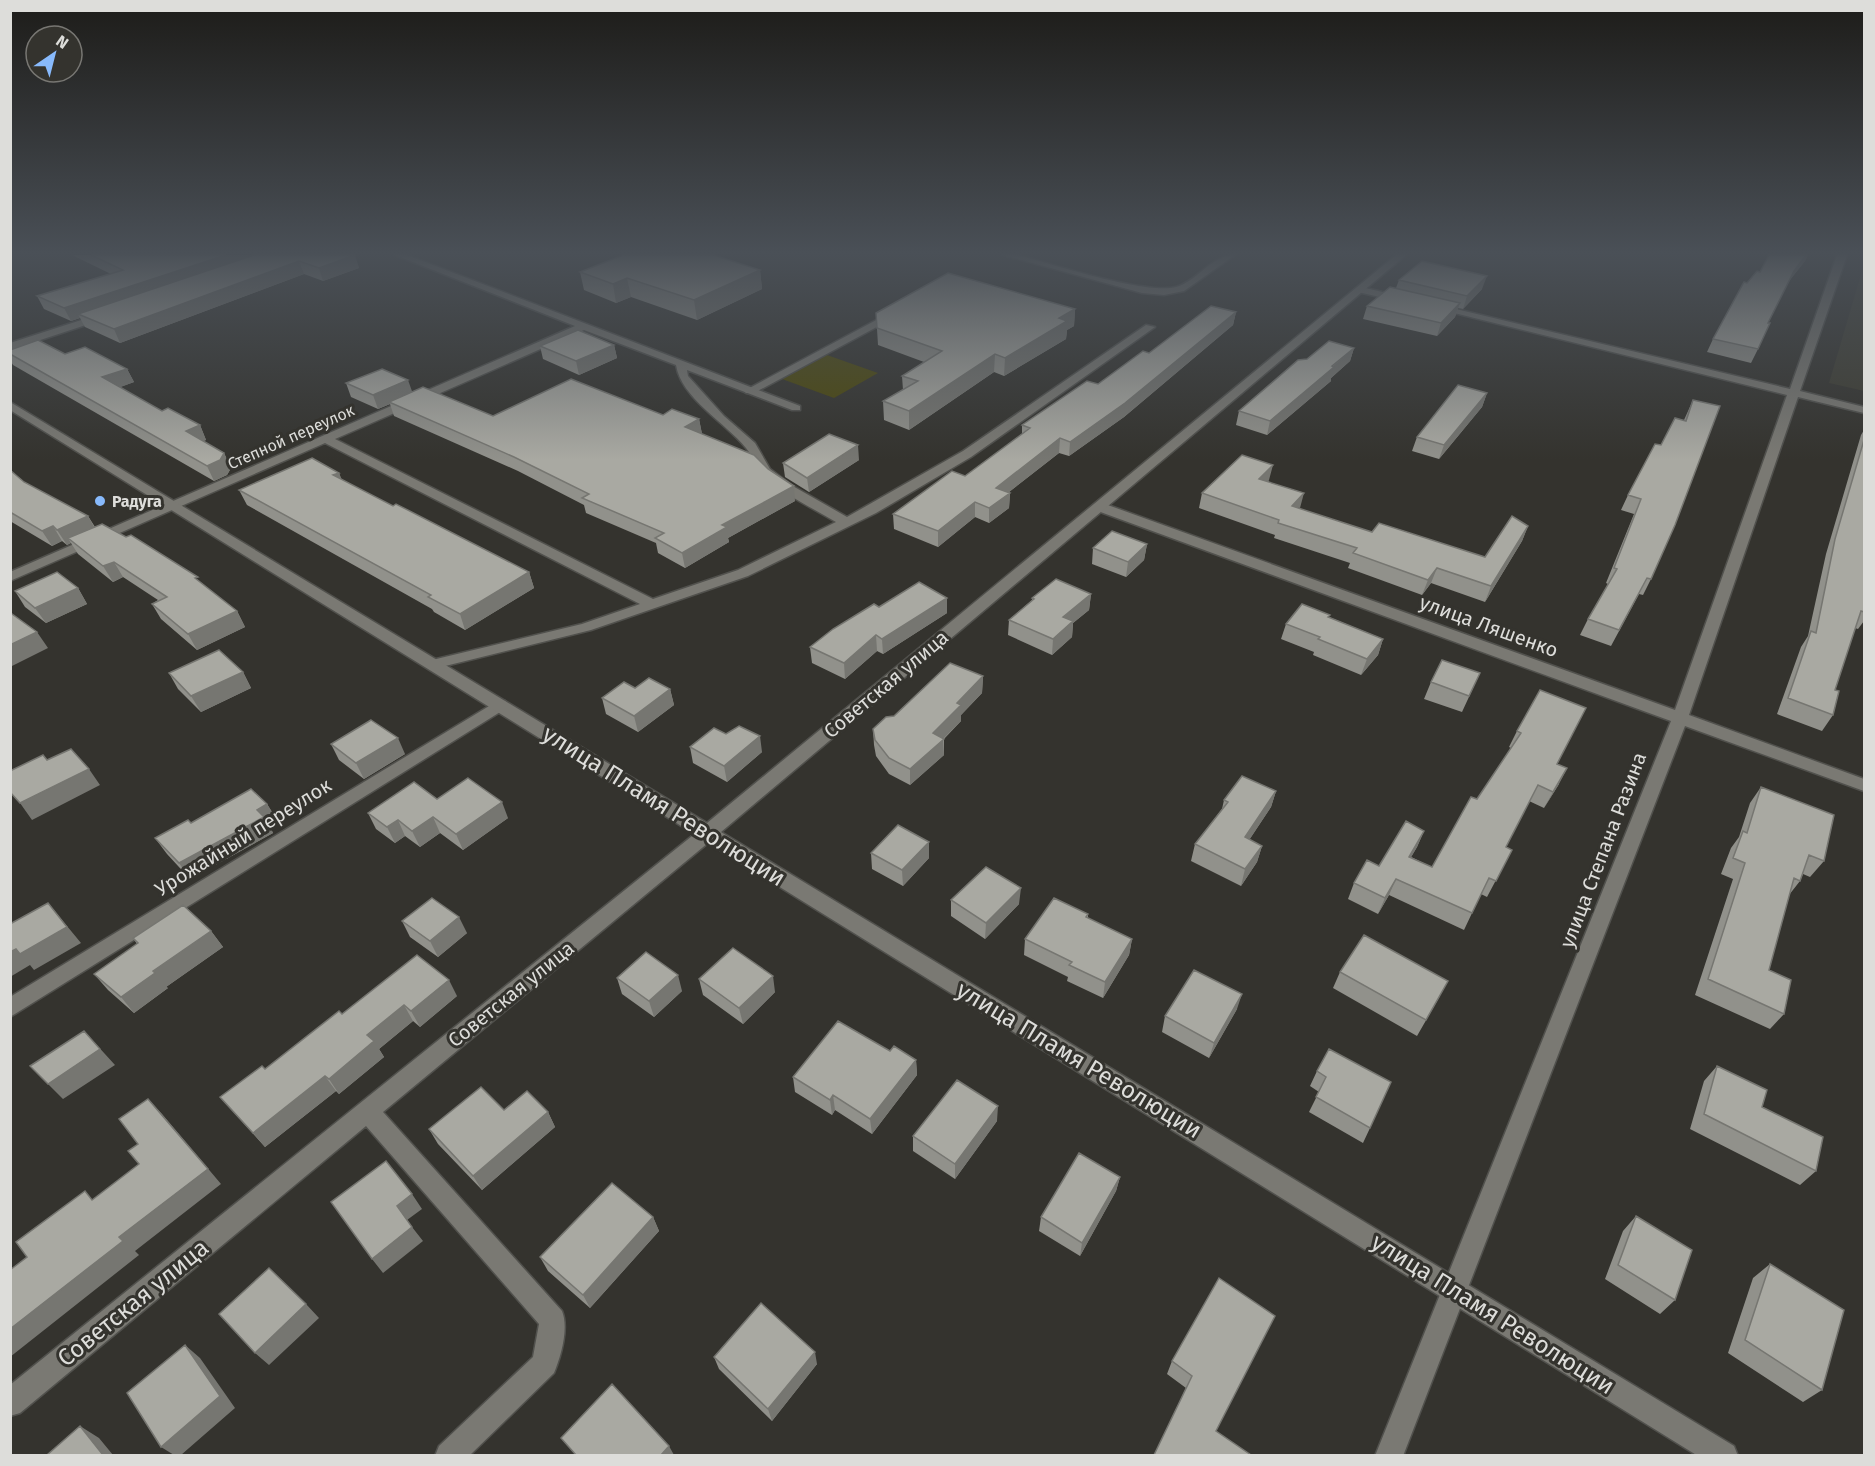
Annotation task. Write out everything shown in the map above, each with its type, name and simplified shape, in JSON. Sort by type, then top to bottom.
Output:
[{"type":"street","points":[[10,347],[81,323]]},
{"type":"street","points":[[577,323],[796,408]]},
{"type":"street","points":[[750,391],[875,323]]},
{"type":"street","name":"Советская улица","points":[[10,1404],[708,832],[1321,323]]},
{"type":"street","points":[[1504,323],[1864,410]]},
{"type":"street","name":"улица Степана Разина","points":[[1389,1455],[1680,718],[1818,323]]},
{"type":"street","name":"Степной переулок","points":[[10,577],[584,326]]},
{"type":"street","points":[[433,664],[586,627],[743,573],[846,522],[967,454],[1150,327]]},
{"type":"street","points":[[681,364],[683,377],[720,418],[751,446],[765,471],[788,488],[846,522]]},
{"type":"street","name":"улица Пламя Революции","points":[[10,405],[1724,1455]]},
{"type":"street","points":[[326,439],[652,604]]},
{"type":"street","name":"улица Ляшенко","points":[[1100,507],[1864,785]]},
{"type":"street","name":"Урожайный переулок","points":[[10,1008],[499,705]]},
{"type":"street","points":[[367,1112],[552,1320],[545,1364],[449,1455]]},
{"type":"shaded area","points":[[1847,323],[1864,323],[1864,391],[1829,383]]},
{"type":"shaded area","points":[[827,355],[878,373],[834,398],[782,379]]},
{"type":"building","points":[[101,323],[129,323],[114,329]]},
{"type":"building","points":[[877,323],[1063,323],[1005,358],[995,354],[909,411],[883,401],[918,381],[902,376],[942,351],[877,328]]},
{"type":"building","points":[[1188,323],[1222,323],[1125,403],[1070,442],[1060,438],[996,488],[1010,493],[989,508],[975,502],[938,531],[893,514],[952,471],[965,476],[1030,428],[1022,425],[1087,381],[1098,384],[1143,351],[1149,353]]},
{"type":"building","points":[[1721,323],[1770,323],[1758,349],[1713,339]]},
{"type":"building","points":[[578,330],[614,345],[576,361],[540,346]]},
{"type":"building","points":[[38,340],[65,354],[85,347],[127,369],[102,377],[162,411],[168,408],[200,425],[186,431],[224,453],[220,460],[207,466],[10,354],[10,350]]},
{"type":"building","points":[[1329,341],[1354,348],[1270,421],[1239,411],[1298,360],[1307,359]]},
{"type":"building","points":[[382,369],[408,380],[373,395],[346,383]]},
{"type":"building","points":[[571,379],[663,415],[672,409],[699,419],[685,427],[754,455],[768,469],[794,486],[722,525],[727,527],[682,553],[655,538],[664,533],[582,498],[589,494],[514,457],[389,402],[423,387],[493,416]]},
{"type":"building","points":[[1458,385],[1487,393],[1444,445],[1417,437]]},
{"type":"building","points":[[1693,400],[1720,406],[1675,525],[1651,579],[1647,578],[1619,630],[1588,619],[1617,569],[1614,568],[1641,499],[1628,495],[1655,444],[1661,445],[1675,418],[1686,421]]},
{"type":"building","points":[[829,434],[858,445],[807,478],[783,463]]},
{"type":"building","points":[[1864,440],[1864,612],[1861,611],[1835,690],[1839,691],[1833,715],[1788,698],[1811,631],[1816,633],[1835,539]]},
{"type":"building","points":[[1242,455],[1273,465],[1259,479],[1304,493],[1292,506],[1372,532],[1379,523],[1485,557],[1512,516],[1528,526],[1491,586],[1437,568],[1428,580],[1353,553],[1357,548],[1278,523],[1279,520],[1202,493]]},
{"type":"building","points":[[312,458],[339,473],[333,475],[393,506],[396,504],[529,572],[460,614],[428,597],[431,595],[239,490]]},
{"type":"building","points":[[10,470],[24,482],[88,516],[57,530],[53,526],[42,531],[10,512]]},
{"type":"building","points":[[102,524],[126,537],[131,535],[198,577],[195,578],[237,611],[188,634],[152,604],[167,597],[114,562],[103,566],[68,538]]},
{"type":"building","points":[[1112,531],[1147,544],[1128,562],[1093,548]]},
{"type":"building","points":[[57,572],[78,588],[35,608],[15,591]]},
{"type":"building","points":[[1056,579],[1091,594],[1063,617],[1073,621],[1053,639],[1009,620],[1034,599],[1032,598]]},
{"type":"building","points":[[919,582],[947,598],[882,639],[876,635],[844,663],[810,647],[833,629],[874,604],[879,607]]},
{"type":"building","points":[[1302,604],[1383,639],[1367,659],[1318,639],[1320,637],[1286,624]]},
{"type":"building","points":[[10,614],[12,614],[37,632],[10,645]]},
{"type":"building","points":[[219,650],[243,672],[191,696],[169,673]]},
{"type":"building","points":[[1442,660],[1480,673],[1469,696],[1431,682]]},
{"type":"building","points":[[950,663],[983,676],[957,703],[961,705],[933,733],[944,739],[910,769],[889,758],[875,740],[873,729],[886,717],[894,716]]},
{"type":"building","points":[[649,678],[670,689],[634,716],[602,698],[624,682],[635,688]]},
{"type":"building","points":[[1540,690],[1586,708],[1557,764],[1567,768],[1553,792],[1538,785],[1506,847],[1512,850],[1496,881],[1489,878],[1472,913],[1396,879],[1385,898],[1354,883],[1367,860],[1379,866],[1406,821],[1424,831],[1409,857],[1432,867],[1471,797],[1477,799],[1521,733],[1517,731]]},
{"type":"building","points":[[371,720],[398,738],[356,763],[331,744]]},
{"type":"building","points":[[739,726],[760,736],[724,766],[690,747],[714,728],[726,734]]},
{"type":"building","points":[[71,749],[89,769],[20,803],[10,792],[10,771],[43,755],[47,760]]},
{"type":"building","points":[[1242,776],[1276,791],[1245,837],[1262,846],[1245,869],[1195,844],[1228,802],[1224,800]]},
{"type":"building","points":[[468,778],[502,802],[456,834],[433,817],[412,831],[398,820],[387,827],[368,813],[414,782],[437,799]]},
{"type":"building","points":[[1761,787],[1834,815],[1824,861],[1809,855],[1800,881],[1794,878],[1769,970],[1791,980],[1784,1014],[1708,979],[1745,863],[1733,858],[1743,831],[1747,833]]},
{"type":"building","points":[[251,789],[267,804],[257,810],[264,817],[179,863],[155,838],[188,820],[191,823]]},
{"type":"building","points":[[898,825],[929,842],[902,870],[871,853]]},
{"type":"building","points":[[986,867],[1021,888],[986,923],[951,900]]},
{"type":"building","points":[[432,898],[459,917],[430,941],[402,921]]},
{"type":"building","points":[[1054,898],[1088,914],[1086,917],[1132,939],[1105,982],[1069,965],[1072,962],[1025,939]]},
{"type":"building","points":[[48,903],[67,927],[20,954],[16,949],[10,952],[10,924]]},
{"type":"building","points":[[183,905],[211,931],[153,971],[155,973],[121,997],[94,974],[138,943],[133,938]]},
{"type":"building","points":[[1364,935],[1448,981],[1426,1020],[1340,972]]},
{"type":"building","points":[[733,948],[773,976],[739,1008],[699,979]]},
{"type":"building","points":[[646,952],[678,975],[649,1001],[617,978]]},
{"type":"building","points":[[417,955],[449,980],[411,1011],[404,1005],[367,1035],[374,1041],[329,1079],[325,1076],[253,1133],[220,1097],[262,1066],[265,1069],[339,1011],[342,1014]]},
{"type":"building","points":[[1194,970],[1242,994],[1214,1043],[1165,1016]]},
{"type":"building","points":[[838,1021],[890,1051],[894,1046],[916,1060],[870,1119],[833,1095],[830,1100],[793,1077]]},
{"type":"building","points":[[84,1031],[100,1049],[48,1084],[30,1066]]},
{"type":"building","points":[[1329,1049],[1391,1082],[1370,1128],[1316,1097],[1326,1077],[1317,1071]]},
{"type":"building","points":[[1717,1066],[1767,1090],[1762,1107],[1823,1137],[1816,1171],[1704,1114]]},
{"type":"building","points":[[957,1080],[998,1106],[955,1164],[913,1136]]},
{"type":"building","points":[[481,1087],[504,1110],[527,1091],[548,1112],[473,1176],[429,1129]]},
{"type":"building","points":[[148,1099],[208,1169],[119,1237],[123,1241],[10,1329],[10,1270],[27,1257],[16,1242],[85,1191],[92,1200],[139,1164],[128,1151],[138,1144],[119,1119]]},
{"type":"building","points":[[1079,1153],[1120,1177],[1082,1243],[1041,1217]]},
{"type":"building","points":[[386,1161],[412,1194],[397,1206],[412,1227],[372,1259],[331,1202]]},
{"type":"building","points":[[612,1183],[653,1217],[583,1295],[540,1257]]},
{"type":"building","points":[[1636,1216],[1692,1250],[1675,1300],[1618,1265]]},
{"type":"building","points":[[1770,1264],[1844,1310],[1822,1390],[1745,1340]]},
{"type":"building","points":[[269,1268],[306,1304],[255,1353],[219,1314]]},
{"type":"building","points":[[1219,1278],[1275,1316],[1216,1431],[1251,1455],[1154,1455],[1192,1376],[1172,1361]]},
{"type":"building","points":[[761,1303],[815,1352],[768,1409],[714,1357]]},
{"type":"building","points":[[185,1345],[220,1396],[161,1447],[127,1393]]},
{"type":"building","points":[[612,1384],[669,1446],[661,1455],[576,1455],[561,1438]]},
{"type":"building","points":[[80,1426],[103,1455],[47,1455]]},
{"type":"place","name":"Радуга","points":[[100,501]]}]
